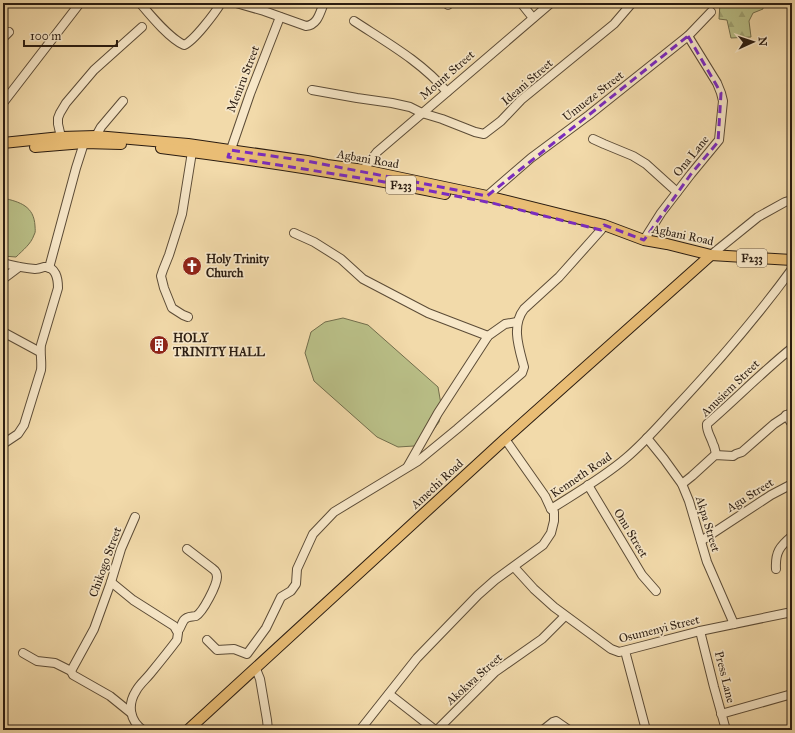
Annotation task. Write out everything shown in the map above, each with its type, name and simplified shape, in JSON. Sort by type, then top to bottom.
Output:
[{"type":"main road","name":"Agbani Road","points":[[3,143],[61,137],[96,136],[188,144],[296,167],[361,173],[487,196],[644,240],[667,244],[709,257],[792,260]]},
{"type":"main road","name":"Agbani Road","points":[[3,150],[84,143],[136,145],[192,152],[229,153]]},
{"type":"main road","name":"Agbani Road","points":[[361,173],[411,187],[492,203],[602,228],[610,234],[709,257],[743,263],[792,264]]},
{"type":"main road","name":"Amechi Road","points":[[188,730],[505,440],[709,257]]},
{"type":"street","points":[[3,102],[80,3]]},
{"type":"street","points":[[140,3],[165,30],[184,45],[189,43],[206,24],[221,3]]},
{"type":"street","points":[[236,3],[253,5],[280,17],[306,26],[309,26],[315,22],[324,3]]},
{"type":"street","points":[[521,3],[533,18]]},
{"type":"street","name":"Mount Street","points":[[361,173],[377,152],[551,3]]},
{"type":"street","name":"Ideani Street","points":[[422,113],[475,132],[485,134],[501,121],[521,100],[614,24],[631,4]]},
{"type":"street","name":"Umueze Street","points":[[487,196],[531,158],[589,115],[688,36],[711,12]]},
{"type":"street","name":"Meniru Street","points":[[229,153],[280,17]]},
{"type":"street","points":[[354,21],[400,50],[429,73],[447,92]]},
{"type":"street","points":[[61,137],[58,118],[66,103],[94,70],[142,27]]},
{"type":"street","points":[[3,38],[9,32]]},
{"type":"street","name":"Ona Lane","points":[[644,240],[677,192],[720,138],[723,101],[720,88],[688,36]]},
{"type":"street","points":[[312,90],[392,103],[410,107],[422,113]]},
{"type":"street","points":[[96,136],[101,127],[123,101]]},
{"type":"street","points":[[593,140],[633,156],[646,164],[677,192]]},
{"type":"street","points":[[49,268],[84,143]]},
{"type":"street","points":[[188,317],[172,308],[161,276],[182,214],[192,152]]},
{"type":"street","points":[[709,257],[758,218],[785,202],[792,200]]},
{"type":"street","points":[[207,640],[216,650],[234,649],[247,654],[266,628],[281,596],[290,591],[296,584],[298,570],[313,534],[334,512],[418,461],[522,373],[524,367],[516,330],[519,315],[559,277],[602,228]]},
{"type":"street","points":[[294,233],[314,242],[341,259],[363,279],[428,313],[488,336]]},
{"type":"street","points":[[3,263],[37,269],[49,268],[52,269],[58,277],[58,288],[40,352],[41,370],[26,421],[18,434],[3,444]]},
{"type":"street","points":[[3,279],[19,267]]},
{"type":"street","name":"Kenneth Road","points":[[360,730],[418,658],[478,595],[495,580],[543,545],[549,538],[554,521],[554,512],[552,509],[627,458],[647,438],[707,374],[759,312],[792,269]]},
{"type":"street","points":[[408,467],[438,413],[488,336],[505,324],[517,322]]},
{"type":"street","points":[[3,332],[40,352]]},
{"type":"street","name":"Anusiem Street","points":[[716,454],[713,441],[706,426],[707,424],[756,378],[792,348]]},
{"type":"street","points":[[682,484],[716,454],[733,456],[742,452],[774,424],[789,414],[792,424]]},
{"type":"street","name":"Akpa Street","points":[[647,438],[682,484],[689,501],[707,562],[734,624]]},
{"type":"street","points":[[505,440],[545,496],[552,509]]},
{"type":"street","name":"Onu Street","points":[[588,484],[642,575],[656,591]]},
{"type":"street","name":"Agu Street","points":[[701,541],[771,495],[792,484]]},
{"type":"street","name":"Chikogo Street","points":[[71,671],[94,629],[121,549],[135,517]]},
{"type":"street","points":[[776,569],[775,560],[777,553],[782,545],[792,536]]},
{"type":"street","points":[[131,714],[131,703],[136,690],[177,640],[178,631],[184,620],[186,618],[196,616],[203,608],[214,587],[217,577],[216,571],[187,549]]},
{"type":"street","name":"Osumenyi Street","points":[[514,566],[544,598],[565,616],[611,649],[617,651],[625,651],[700,631],[792,612]]},
{"type":"street","points":[[111,582],[133,600],[174,626],[178,631]]},
{"type":"street","name":"Akokwa Street","points":[[436,730],[495,672],[542,639],[565,616]]},
{"type":"street","name":"Press Lane","points":[[700,631],[726,730]]},
{"type":"street","points":[[625,651],[646,730]]},
{"type":"street","points":[[23,653],[37,661],[55,663],[71,671],[73,675],[110,696],[131,714],[136,724],[143,730]]},
{"type":"street","points":[[256,669],[260,679],[268,730]]},
{"type":"street","points":[[388,694],[436,730]]},
{"type":"street","points":[[721,714],[792,694]]},
{"type":"street","points":[[543,730],[556,721],[569,730]]},
{"type":"highlighted area","points":[[688,36],[721,93],[718,142],[691,174],[644,240],[604,225],[601,230],[492,203],[379,181],[228,157],[230,150],[307,161],[487,196]]},
{"type":"green space","points":[[720,3],[763,3],[763,9],[753,13],[749,21],[751,37],[731,38],[727,20],[719,19]]},
{"type":"green space","points":[[3,198],[15,201],[25,206],[29,209],[34,219],[35,232],[33,238],[16,257],[3,256]]},
{"type":"green space","points":[[343,318],[368,325],[438,387],[442,410],[439,422],[429,436],[414,446],[398,447],[377,437],[314,381],[305,353],[311,332],[325,322]]},
{"type":"place","name":"Holy Trinity Church","points":[[192,266]]},
{"type":"place","name":"HOLY TRINITY HALL","points":[[159,345]]}]
